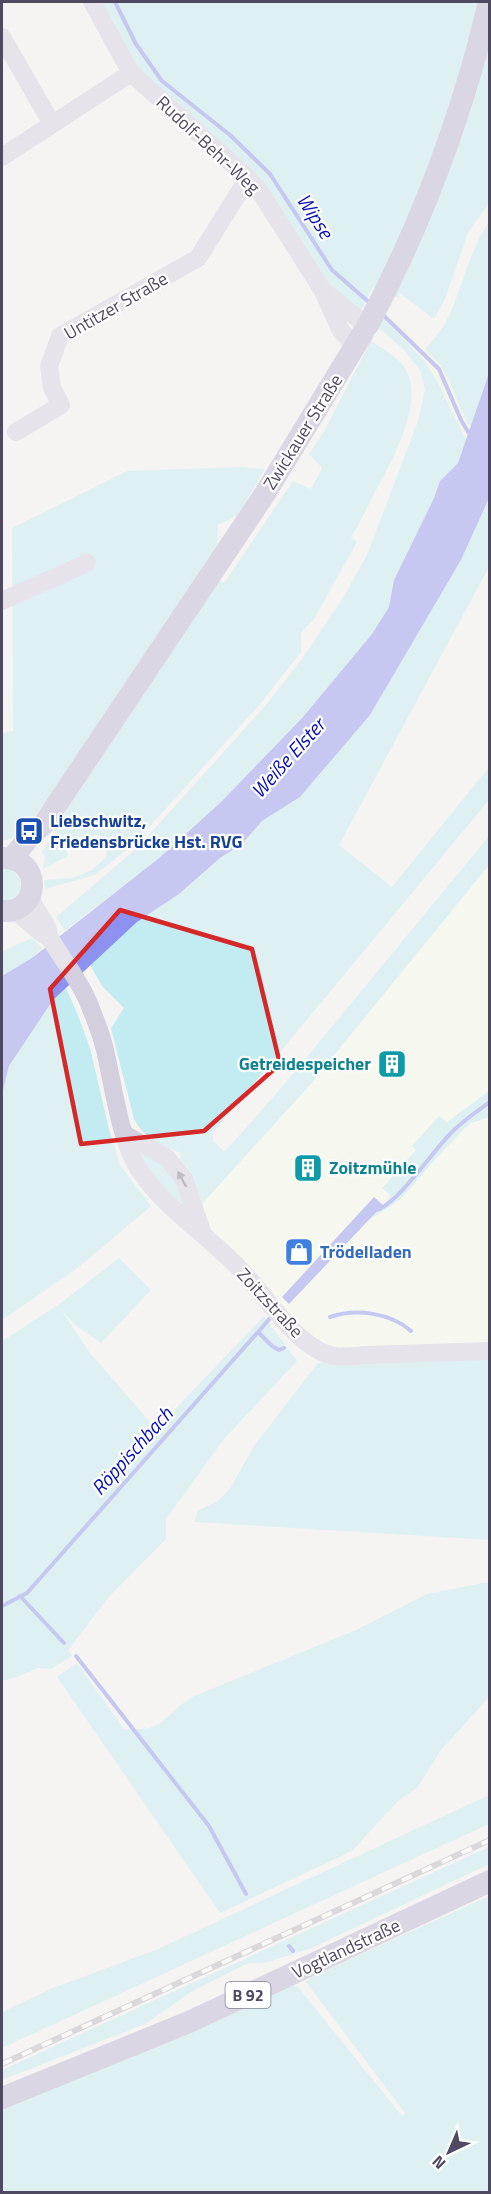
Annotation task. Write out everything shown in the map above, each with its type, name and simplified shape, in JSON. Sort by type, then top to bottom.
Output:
[{"type":"main road","name":"Zwickauer Straße","points":[[15,905],[32,883],[14,862],[33,833],[43,825],[267,492],[384,295],[438,172],[472,71],[489,2]]},
{"type":"main road","name":"Vogtlandstraße","points":[[2,2098],[189,2022],[489,1881]]},
{"type":"street","name":"Rudolf-Behr-Weg","points":[[92,2],[131,73],[248,178],[262,195],[323,291],[341,331],[364,332]]},
{"type":"street","points":[[3,43],[52,124]]},
{"type":"street","points":[[2,158],[131,73]]},
{"type":"street","name":"Untitzer Straße","points":[[16,432],[62,405],[52,388],[49,366],[60,336],[198,258],[248,178]]},
{"type":"street","points":[[2,601],[87,563]]},
{"type":"street","name":"Zoitzstraße","points":[[15,905],[36,921],[47,926],[50,938],[74,973],[103,1042],[128,1149],[153,1189],[184,1220],[203,1234],[237,1266],[306,1342],[331,1356],[345,1357],[489,1351]]},
{"type":"street","name":"Zoitzstraße","points":[[126,1135],[167,1158],[184,1179],[203,1234]]},
{"type":"highlighted area","points":[[120,910],[252,949],[280,1064],[204,1131],[81,1144],[50,989]]},
{"type":"shaded area","points":[[99,2],[483,2],[441,143],[377,289],[373,287],[359,316],[326,290],[257,182],[148,84]]},
{"type":"shaded area","points":[[489,31],[489,203],[468,233],[445,299],[434,319],[398,292],[400,299],[395,296]]},
{"type":"shaded area","points":[[489,221],[489,373],[471,426],[467,423],[448,378],[425,349],[444,326],[477,243]]},
{"type":"shaded area","points":[[383,318],[424,360],[466,440],[458,463],[440,481],[394,580],[389,607],[372,634],[303,717],[221,802],[159,858],[65,931],[56,917],[137,848],[265,706],[304,656],[341,601],[367,555],[418,421],[425,389],[420,370],[404,350],[378,327]]},
{"type":"shaded area","points":[[371,341],[395,357],[406,370],[411,385],[408,419],[394,454],[351,537],[357,542],[314,619],[301,633],[301,652],[261,703],[135,843],[95,875],[45,889],[44,880],[73,878],[92,870],[106,857],[108,838],[97,835],[65,845],[68,856],[43,869],[45,857],[42,853],[82,783],[217,579],[224,583],[293,481],[311,489],[322,468],[309,454],[324,431]]},
{"type":"shaded area","points":[[240,467],[265,469],[238,515],[218,525],[217,547],[102,721],[21,836],[2,841],[2,733],[13,731],[12,528],[127,471]]},
{"type":"shaded area","points":[[489,496],[489,567],[339,845],[392,887],[489,767],[489,800],[213,1133],[213,1141],[224,1151],[227,1149],[283,1086],[489,836],[489,865],[309,1086],[200,1206],[187,1168],[180,1159],[181,1153],[154,1141],[143,1132],[134,1119],[111,1028],[124,1008],[102,986],[90,965],[137,922],[179,894],[220,858],[242,844],[262,821],[300,797],[370,715],[461,560]]},
{"type":"shaded area","points":[[489,865],[489,1346],[330,1348],[296,1323],[203,1234],[197,1209],[309,1086]]},
{"type":"shaded area","points":[[2,868],[11,870],[20,879],[19,893],[10,901],[2,901]]},
{"type":"shaded area","points":[[32,938],[42,948],[32,958],[2,976],[2,951]]},
{"type":"shaded area","points":[[66,988],[90,1048],[120,1165],[151,1206],[79,1267],[2,1320],[2,1094],[9,1066],[53,1000]]},
{"type":"shaded area","points":[[489,1091],[489,1117],[469,1124],[400,1200],[369,1220],[391,1196],[382,1188],[416,1150],[412,1146],[439,1116],[447,1122]]},
{"type":"shaded area","points":[[134,1146],[178,1179],[187,1210],[177,1209]]},
{"type":"shaded area","points":[[119,1258],[151,1290],[101,1343],[75,1325],[62,1311],[90,1353],[156,1429],[264,1316],[297,1361],[224,1439],[166,1519],[166,1539],[108,1598],[68,1650],[72,1656],[51,1669],[38,1668],[2,1681],[2,1341],[58,1305]]},
{"type":"shaded area","points":[[489,1359],[489,1540],[195,1522],[197,1511],[218,1501],[231,1487],[254,1446],[317,1364],[322,1362]]},
{"type":"shaded area","points":[[489,1583],[489,1697],[441,1750],[417,1788],[398,1801],[352,1851],[220,1913],[57,1677],[77,1663],[124,1729],[148,1728],[157,1725],[194,1696],[356,1630],[427,1594]]},
{"type":"shaded area","points":[[489,1795],[489,1824],[2,2048],[2,2012],[53,1988],[158,1949]]},
{"type":"shaded area","points":[[489,1847],[489,1864],[312,1948],[268,1962],[246,1964],[191,1992],[145,2024],[2,2080],[2,2070]]},
{"type":"shaded area","points":[[489,1896],[489,2192],[2,2192],[2,2104],[289,1985],[298,1987],[402,2116],[405,2113],[306,1982],[313,1976]]},
{"type":"sand","points":[[386,311],[441,365],[467,423],[463,433],[424,360],[383,318]]},
{"type":"water","name":"Weiße Elster","points":[[489,373],[490,496],[461,560],[370,715],[300,797],[262,821],[242,844],[220,858],[179,894],[137,922],[53,1000],[9,1066],[2,1094],[2,976],[32,958],[159,858],[220,803],[303,717],[372,634],[389,607],[394,580],[440,481],[458,463]]},
{"type":"water","points":[[374,1197],[383,1205],[289,1304],[282,1297]]},
{"type":"waterway","name":"Wipse","points":[[115,2],[136,44],[162,81],[230,135],[270,174],[332,270],[371,304]]},
{"type":"waterway","name":"Wipse","points":[[383,315],[439,369],[470,435]]},
{"type":"waterway","points":[[376,1210],[394,1199],[404,1189],[454,1130],[490,1102]]},
{"type":"waterway","name":"Röppischbach","points":[[330,1317],[351,1313],[373,1314],[394,1320],[411,1331]]},
{"type":"waterway","points":[[258,1332],[272,1316]]},
{"type":"waterway","name":"Röppischbach","points":[[2,1606],[27,1593],[258,1332],[272,1346],[279,1350],[284,1348]]},
{"type":"waterway","points":[[20,1596],[64,1643]]},
{"type":"waterway","points":[[76,1656],[209,1826],[246,1894]]},
{"type":"waterway","points":[[289,1946],[293,1951]]},
{"type":"railway","points":[[2,2064],[490,1840]]},
{"type":"place","name":"Liebschwitz, Friedensbrücke Hst. RVG","points":[[29,831]]},
{"type":"place","name":"Getreidespeicher","points":[[392,1064]]},
{"type":"place","name":"Zoitzmühle","points":[[308,1168]]},
{"type":"place","name":"Trödelladen","points":[[299,1252]]}]
